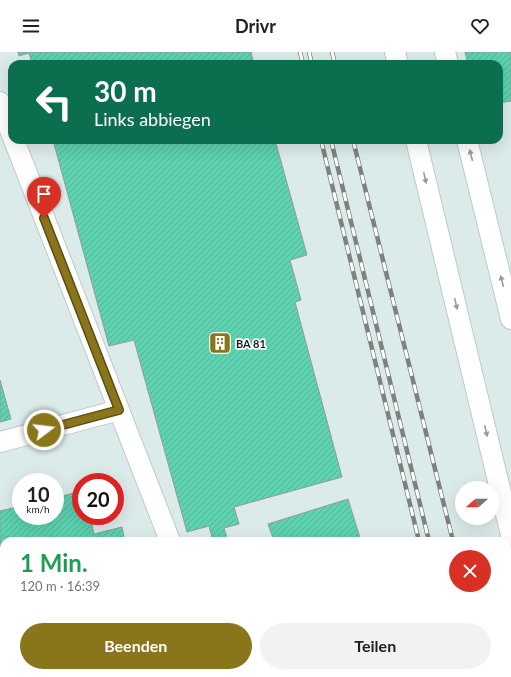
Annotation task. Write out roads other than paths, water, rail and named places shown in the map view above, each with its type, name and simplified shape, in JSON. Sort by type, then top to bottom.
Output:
[{"type":"lane","points":[[0,102],[8,124]]},
{"type":"lane","points":[[16,144],[168,537]]},
{"type":"lane","points":[[417,144],[511,535]]},
{"type":"lane","points":[[468,144],[511,319]]},
{"type":"lane","points":[[0,442],[119,410]]},
{"type":"railway","points":[[300,52],[302,60]]},
{"type":"railway","points":[[309,52],[311,60]]},
{"type":"railway","points":[[332,52],[334,60]]},
{"type":"railway","points":[[322,144],[418,537]]},
{"type":"railway","points":[[332,144],[428,537]]},
{"type":"railway","points":[[354,144],[452,537]]},
{"type":"place","name":"BA 81","points":[[220,343]]}]
